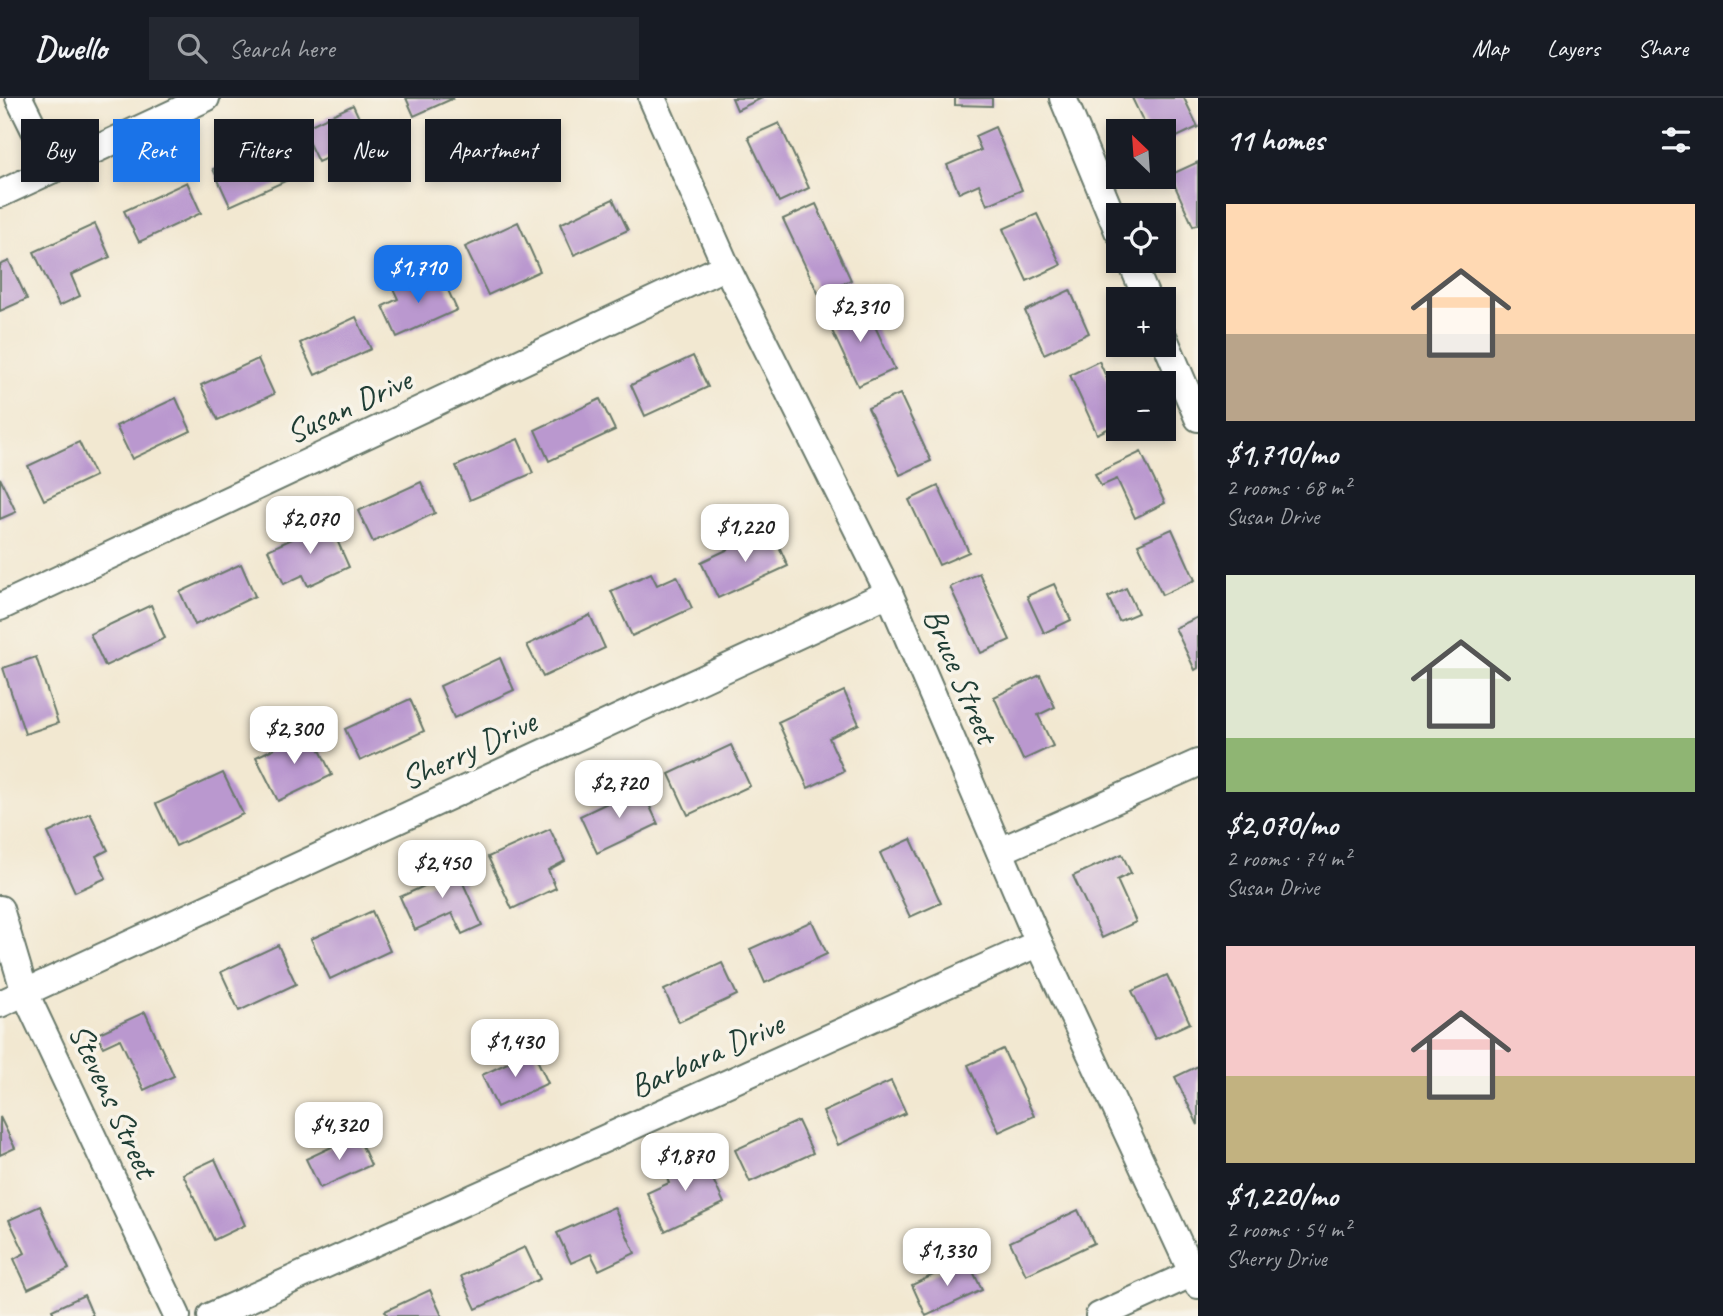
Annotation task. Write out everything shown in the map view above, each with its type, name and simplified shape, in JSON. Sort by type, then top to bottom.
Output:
[{"type":"street","points":[[19,98],[29,119]]},
{"type":"street","points":[[99,148],[206,98]]},
{"type":"street","name":"Bruce Street","points":[[652,98],[726,266],[889,593],[1039,943],[1196,1279]]},
{"type":"street","points":[[1063,98],[1106,203]]},
{"type":"street","points":[[0,194],[26,182]]},
{"type":"street","name":"Susan Drive","points":[[0,607],[726,266]]},
{"type":"street","points":[[1172,357],[1198,418]]},
{"type":"street","name":"Sherry Drive","points":[[0,1004],[889,593]]},
{"type":"street","points":[[1000,851],[1198,763]]},
{"type":"street","name":"Stevens Street","points":[[0,909],[25,993],[177,1316]]},
{"type":"street","name":"Barbara Drive","points":[[211,1316],[1039,943]]},
{"type":"street","points":[[1099,1316],[1196,1279]]},
{"type":"building","points":[[406,98],[454,98],[414,116]]},
{"type":"building","points":[[732,98],[762,98],[737,110]]},
{"type":"building","points":[[955,98],[992,98],[992,106],[955,105]]},
{"type":"building","points":[[1132,98],[1184,98],[1198,127],[1176,137],[1176,119],[1142,119]]},
{"type":"building","points":[[353,105],[360,119],[328,119],[328,158],[318,162],[314,154],[314,123]]},
{"type":"building","points":[[779,123],[809,188],[779,202],[748,137]]},
{"type":"building","points":[[995,127],[1022,190],[987,205],[979,184],[959,193],[947,165],[981,150],[975,136]]},
{"type":"building","points":[[1198,162],[1198,224],[1193,226],[1176,188],[1176,172]]},
{"type":"building","points":[[187,182],[201,213],[139,242],[124,211]]},
{"type":"building","points":[[219,182],[283,182],[230,206]]},
{"type":"building","points":[[613,199],[628,230],[574,255],[560,224]]},
{"type":"building","points":[[816,204],[851,280],[819,295],[783,219]]},
{"type":"building","points":[[1037,214],[1061,265],[1027,281],[1003,229]]},
{"type":"building","points":[[518,222],[540,271],[488,295],[465,247]]},
{"type":"building","points":[[95,224],[110,257],[71,275],[80,296],[59,306],[34,252]]},
{"type":"building","points":[[9,261],[27,299],[0,311],[0,265]]},
{"type":"building","points":[[411,274],[418,291],[443,279],[457,310],[397,337],[383,306],[398,299],[391,284]]},
{"type":"building","points":[[1070,290],[1089,333],[1044,354],[1025,311]]},
{"type":"building","points":[[863,301],[895,369],[858,386],[826,318]]},
{"type":"building","points":[[356,317],[371,349],[315,375],[300,343]]},
{"type":"building","points":[[693,356],[708,387],[645,416],[631,385]]},
{"type":"building","points":[[258,359],[274,394],[218,420],[201,385]]},
{"type":"building","points":[[1099,361],[1106,376],[1106,430],[1097,434],[1070,375]]},
{"type":"building","points":[[900,394],[931,461],[900,475],[868,408]]},
{"type":"building","points":[[176,398],[191,431],[132,459],[116,426]]},
{"type":"building","points":[[600,399],[615,430],[549,461],[535,430]]},
{"type":"building","points":[[518,439],[533,473],[470,500],[456,466]]},
{"type":"building","points":[[79,442],[95,476],[44,500],[28,466]]},
{"type":"building","points":[[1141,452],[1165,503],[1135,518],[1117,479],[1101,486],[1095,474]]},
{"type":"building","points":[[0,478],[16,512],[0,519]]},
{"type":"building","points":[[421,482],[435,513],[373,542],[358,511]]},
{"type":"building","points":[[938,486],[969,552],[939,565],[909,500]]},
{"type":"building","points":[[329,522],[349,567],[308,586],[303,575],[284,584],[268,550]]},
{"type":"building","points":[[771,529],[788,566],[718,598],[701,562]]},
{"type":"building","points":[[1172,529],[1195,580],[1162,595],[1138,544]]},
{"type":"building","points":[[241,564],[255,596],[195,625],[180,592]]},
{"type":"building","points":[[651,573],[657,585],[677,576],[692,608],[632,636],[611,591]]},
{"type":"building","points":[[979,573],[1010,640],[981,653],[950,587]]},
{"type":"building","points":[[1054,584],[1071,620],[1044,633],[1027,596]]},
{"type":"building","points":[[1126,588],[1138,613],[1119,621],[1108,597]]},
{"type":"building","points":[[151,605],[165,638],[105,666],[90,634]]},
{"type":"building","points":[[590,615],[605,648],[543,677],[527,645]]},
{"type":"building","points":[[1198,617],[1198,668],[1195,670],[1175,628]]},
{"type":"building","points":[[36,657],[58,723],[25,734],[3,668]]},
{"type":"building","points":[[500,658],[514,690],[454,718],[440,686]]},
{"type":"building","points":[[1040,675],[1055,707],[1038,715],[1053,746],[1023,760],[994,697]]},
{"type":"building","points":[[844,691],[859,724],[829,738],[844,771],[808,788],[778,722]]},
{"type":"building","points":[[410,699],[424,731],[360,761],[345,729]]},
{"type":"building","points":[[311,731],[332,775],[278,801],[256,757]]},
{"type":"building","points":[[731,745],[750,786],[688,815],[669,774]]},
{"type":"building","points":[[223,773],[243,814],[176,846],[156,804]]},
{"type":"building","points":[[641,787],[658,824],[597,853],[580,816]]},
{"type":"building","points":[[90,813],[108,850],[96,856],[106,878],[75,892],[48,833]]},
{"type":"building","points":[[550,829],[565,861],[548,870],[556,888],[512,909],[488,857]]},
{"type":"building","points":[[911,839],[941,903],[910,917],[880,853]]},
{"type":"building","points":[[448,850],[482,925],[462,934],[452,913],[415,930],[400,897],[444,877],[435,856]]},
{"type":"building","points":[[1122,854],[1131,873],[1117,880],[1136,922],[1102,938],[1073,876]]},
{"type":"building","points":[[372,911],[390,951],[330,979],[311,939]]},
{"type":"building","points":[[812,921],[827,954],[765,983],[750,949]]},
{"type":"building","points":[[278,945],[296,984],[239,1011],[221,972]]},
{"type":"building","points":[[722,963],[737,995],[679,1022],[664,990]]},
{"type":"building","points":[[1167,975],[1190,1023],[1155,1039],[1132,991]]},
{"type":"building","points":[[145,1012],[174,1076],[144,1090],[120,1039],[103,1047],[97,1034]]},
{"type":"building","points":[[1003,1049],[1034,1116],[999,1132],[968,1065]]},
{"type":"building","points":[[533,1051],[548,1083],[497,1107],[482,1075]]},
{"type":"building","points":[[1198,1066],[1198,1125],[1175,1077]]},
{"type":"building","points":[[891,1081],[906,1113],[838,1145],[823,1112]]},
{"type":"building","points":[[0,1117],[15,1148],[0,1155]]},
{"type":"building","points":[[798,1121],[813,1153],[750,1182],[735,1150]]},
{"type":"building","points":[[357,1135],[371,1165],[320,1188],[306,1159]]},
{"type":"building","points":[[700,1152],[724,1203],[665,1231],[647,1193],[669,1183],[663,1169]]},
{"type":"building","points":[[215,1159],[245,1225],[214,1240],[183,1174]]},
{"type":"building","points":[[40,1206],[69,1269],[28,1289],[14,1259],[25,1253],[9,1220]]},
{"type":"building","points":[[614,1207],[635,1253],[599,1270],[591,1254],[571,1263],[557,1233]]},
{"type":"building","points":[[1078,1210],[1094,1243],[1026,1275],[1010,1242]]},
{"type":"building","points":[[525,1247],[540,1279],[476,1309],[461,1276]]},
{"type":"building","points":[[967,1259],[982,1290],[926,1316],[912,1285]]},
{"type":"building","points":[[430,1290],[442,1316],[388,1316],[385,1311]]},
{"type":"building","points":[[84,1295],[93,1316],[55,1316],[52,1310]]}]
